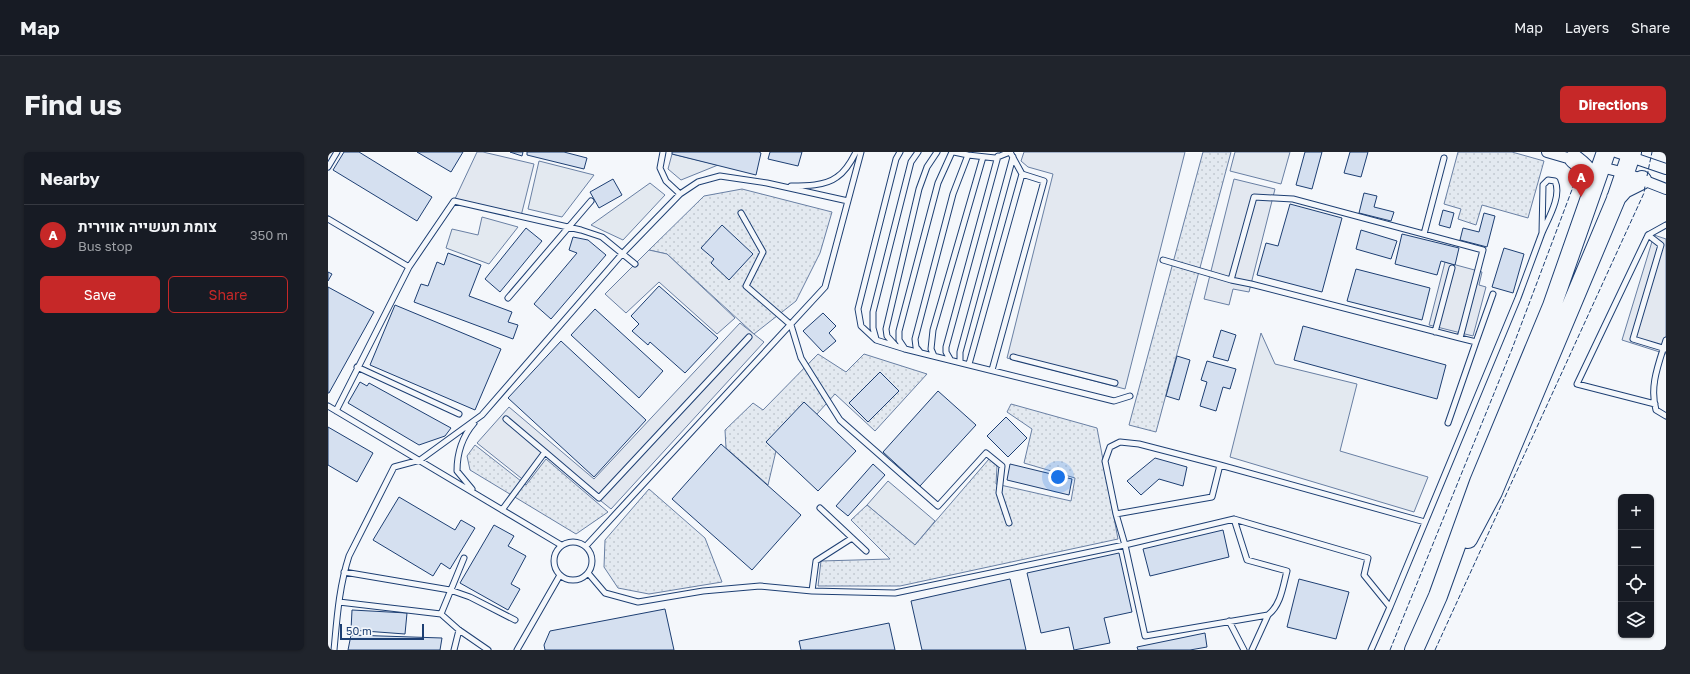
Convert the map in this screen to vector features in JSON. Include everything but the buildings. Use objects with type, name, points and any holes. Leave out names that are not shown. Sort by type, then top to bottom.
[{"type":"highway","points":[[1438,596],[1479,482],[1552,306],[1603,159]]},
{"type":"highway","points":[[1414,650],[1438,596],[1493,492],[1616,199],[1626,159]]},
{"type":"highway","points":[[1574,160],[1587,169],[1591,193]]},
{"type":"highway","points":[[1616,199],[1624,189],[1642,180]]},
{"type":"street","points":[[1547,152],[1574,160],[1626,159],[1666,169]]},
{"type":"street","points":[[1626,159],[1642,180],[1666,189]]},
{"type":"lane","points":[[328,167],[336,152]]},
{"type":"lane","points":[[663,152],[660,168],[666,181],[680,194]]},
{"type":"lane","points":[[780,186],[805,186],[822,183],[837,177],[856,152]]},
{"type":"lane","points":[[586,546],[825,287],[861,152]]},
{"type":"lane","points":[[900,152],[896,159],[858,309],[861,326],[876,340],[934,356],[1114,401],[1130,396]]},
{"type":"lane","points":[[876,340],[873,328],[873,312],[909,168],[918,152]]},
{"type":"lane","points":[[896,346],[887,336],[886,329],[919,189],[927,167],[937,152]]},
{"type":"lane","points":[[905,348],[899,340],[899,331],[938,183],[953,152],[983,157],[998,156],[1010,152],[1022,174],[1044,182],[992,370]]},
{"type":"lane","points":[[920,352],[916,347],[916,339],[953,194],[968,155]]},
{"type":"lane","points":[[950,360],[946,352],[946,347],[998,156]]},
{"type":"lane","points":[[934,356],[931,349],[933,330],[983,157]]},
{"type":"lane","points":[[960,362],[960,352],[1013,157]]},
{"type":"lane","points":[[1424,234],[1444,158]]},
{"type":"lane","points":[[969,364],[1022,174]]},
{"type":"lane","points":[[477,494],[457,472],[457,458],[465,434],[622,254],[680,194],[698,182],[720,176],[780,186],[848,201]]},
{"type":"lane","points":[[1372,650],[1518,298],[1556,198],[1558,186],[1555,181],[1548,180],[1543,184],[1542,233]]},
{"type":"lane","points":[[1232,280],[1254,197],[1293,199],[1483,250],[1460,338]]},
{"type":"lane","points":[[336,411],[409,267],[454,201],[568,227],[602,237],[635,264]]},
{"type":"lane","points":[[508,298],[591,201]]},
{"type":"lane","points":[[741,213],[763,252],[746,286],[791,325],[801,358],[840,420],[938,506],[986,453],[1002,466],[999,493],[1009,523]]},
{"type":"lane","points":[[328,219],[409,267]]},
{"type":"lane","points":[[1654,404],[1577,384],[1648,235],[1666,225]]},
{"type":"lane","points":[[1648,235],[1663,245],[1633,339],[1665,348]]},
{"type":"lane","points":[[1163,260],[1232,280],[1476,342]]},
{"type":"lane","points":[[1435,332],[1452,268]]},
{"type":"lane","points":[[1448,422],[1493,294]]},
{"type":"lane","points":[[506,419],[599,498],[749,337]]},
{"type":"lane","points":[[1666,340],[1665,348],[1654,381],[1653,400],[1656,410],[1666,416]]},
{"type":"lane","points":[[1013,357],[1115,383]]},
{"type":"lane","points":[[357,367],[459,414]]},
{"type":"lane","points":[[328,406],[561,545]]},
{"type":"lane","points":[[334,650],[338,602],[349,556],[394,467],[420,460],[478,418]]},
{"type":"lane","points":[[1268,615],[1145,636],[1105,461],[1110,447],[1120,442],[1139,444],[1425,522]]},
{"type":"lane","points":[[502,510],[545,452]]},
{"type":"lane","points":[[1116,514],[1212,497],[1220,465]]},
{"type":"lane","points":[[820,508],[866,551]]},
{"type":"lane","points":[[588,573],[605,593],[638,602],[703,591],[760,586],[812,591],[895,593],[1125,545],[1234,519],[1368,558],[1364,575],[1390,607]]},
{"type":"lane","points":[[1234,519],[1248,560],[1286,571],[1280,597],[1274,610],[1268,615],[1252,650]]},
{"type":"lane","points":[[812,591],[816,561],[852,538]]},
{"type":"lane","points":[[574,541],[586,546],[591,552],[593,559],[592,567],[588,573],[582,578],[575,580],[560,576],[557,571],[554,555],[561,545],[574,541]]},
{"type":"lane","points":[[441,614],[464,558]]},
{"type":"lane","points":[[344,572],[450,590],[470,597],[515,620]]},
{"type":"lane","points":[[516,650],[560,576]]},
{"type":"lane","points":[[338,602],[441,614],[459,630],[488,650]]},
{"type":"lane","points":[[1229,622],[1244,650]]},
{"type":"lane","points":[[454,650],[459,630]]},
{"type":"shaded area","points":[[477,152],[483,152],[534,164],[521,216],[454,201]]},
{"type":"shaded area","points":[[1024,152],[1185,152],[1125,389],[1007,358],[1053,174],[1028,167],[1021,161]]},
{"type":"shaded area","points":[[1203,152],[1231,152],[1156,432],[1129,425]]},
{"type":"shaded area","points":[[1235,152],[1290,152],[1281,184],[1230,171]]},
{"type":"shaded area","points":[[1458,152],[1512,152],[1544,161],[1528,218],[1482,205],[1476,225],[1458,219],[1461,209],[1444,204]]},
{"type":"shaded area","points":[[672,154],[718,165],[681,180],[668,169]]},
{"type":"shaded area","points":[[539,161],[594,175],[562,217],[528,209]]},
{"type":"shaded area","points":[[1234,179],[1275,189],[1249,292],[1233,289],[1229,305],[1204,299]]},
{"type":"shaded area","points":[[650,183],[665,195],[623,240],[591,225]]},
{"type":"shaded area","points":[[742,189],[832,212],[820,253],[796,301],[754,334],[667,254],[649,250],[704,196]]},
{"type":"shaded area","points":[[482,217],[518,227],[489,264],[446,248],[452,229],[478,235]]},
{"type":"shaded area","points":[[1654,235],[1666,239],[1666,354],[1622,340]]},
{"type":"shaded area","points":[[649,250],[667,254],[735,318],[717,334],[659,282],[626,313],[605,294]]},
{"type":"shaded area","points":[[1445,262],[1482,272],[1479,285],[1486,287],[1473,336],[1429,325]]},
{"type":"shaded area","points":[[740,323],[764,342],[611,509],[545,456],[526,482],[477,443],[509,407],[594,479]]},
{"type":"shaded area","points":[[1261,333],[1275,364],[1357,384],[1340,451],[1428,477],[1414,512],[1230,457]]},
{"type":"shaded area","points":[[818,354],[846,372],[864,354],[927,374],[875,431],[835,394],[817,414],[766,442],[776,451],[768,485],[726,448],[725,430],[753,403],[763,410]]},
{"type":"shaded area","points":[[1011,404],[1097,428],[1118,539],[900,586],[818,586],[821,561],[890,559],[851,520],[867,505],[915,545],[989,459],[997,466],[996,484],[1071,501],[1075,478],[1024,463],[1032,429],[1007,412]]},
{"type":"shaded area","points":[[475,445],[526,485],[546,459],[608,512],[576,534],[470,470],[467,456]]},
{"type":"shaded area","points":[[888,481],[935,521],[915,545],[867,505]]},
{"type":"shaded area","points":[[649,489],[705,538],[722,582],[649,594],[618,588],[604,567],[605,540]]},
{"type":"fence","points":[[1647,176],[1652,152]]},
{"type":"fence","points":[[1390,650],[1512,349],[1579,171]]},
{"type":"fence","points":[[1435,650],[1644,193],[1645,186]]},
{"type":"place","name":"צומת תעשייה אווירית","points":[[1581,197]]}]
